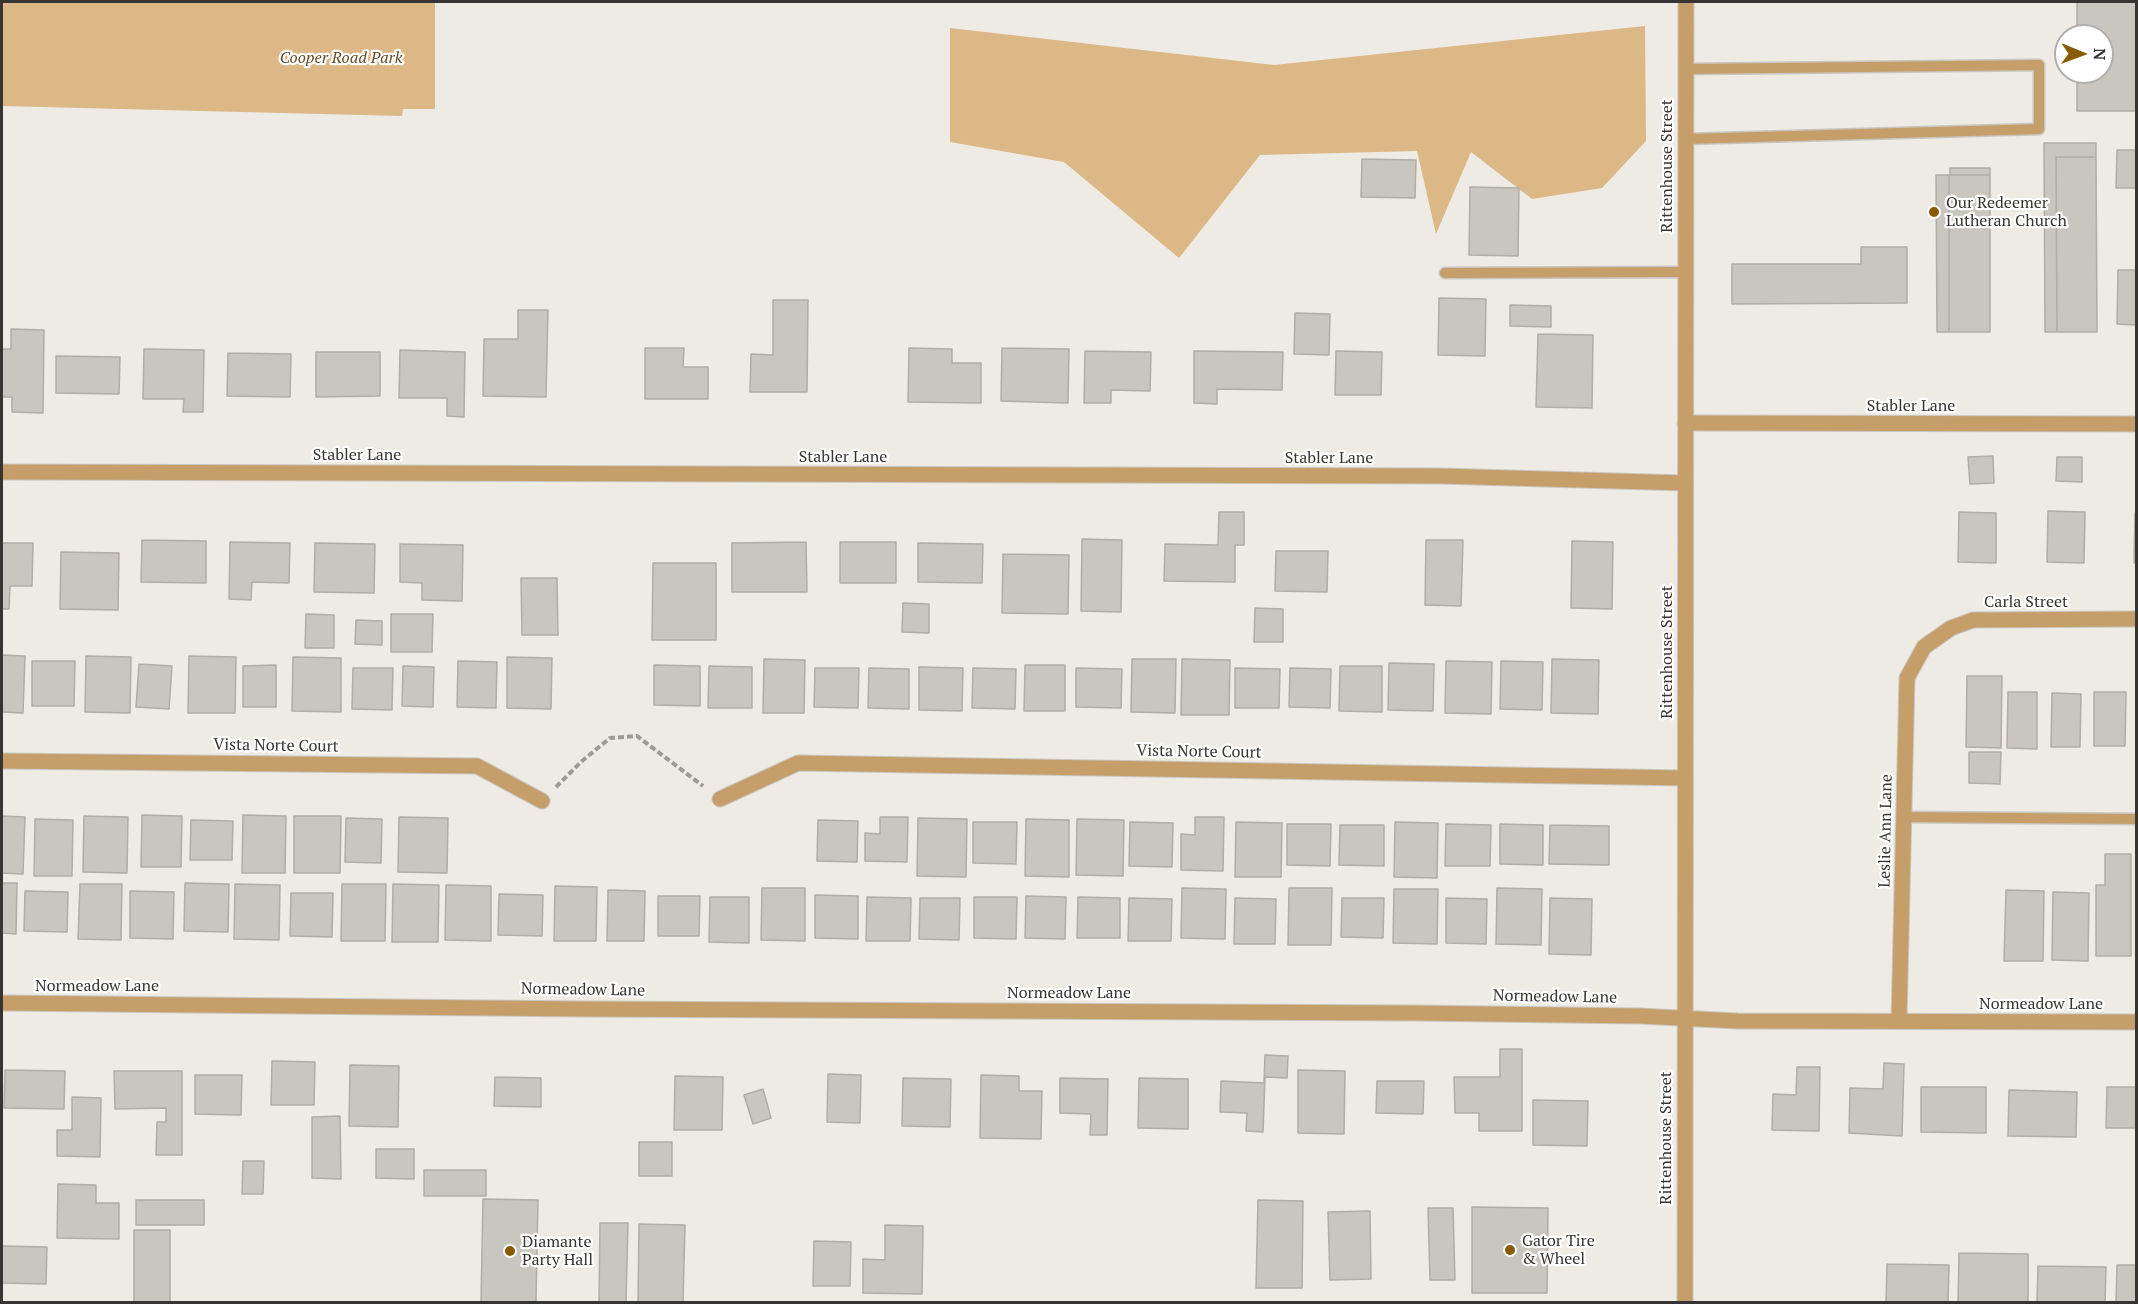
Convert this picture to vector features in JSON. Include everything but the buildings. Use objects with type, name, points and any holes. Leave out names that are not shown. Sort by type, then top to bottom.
[{"type":"street","name":"Rittenhouse Street","points":[[1685,1302],[1686,2]]},
{"type":"street","name":"Stabler Lane","points":[[1685,423],[2136,424]]},
{"type":"street","name":"Stabler Lane","points":[[2,472],[1440,476],[1685,483]]},
{"type":"street","name":"Carla Street","points":[[1924,646],[1951,628],[1973,620],[2136,619]]},
{"type":"street","name":"Leslie Ann Lane","points":[[1899,1021],[1907,678],[1924,646]]},
{"type":"street","name":"Vista Norte Court","points":[[2,761],[477,766],[542,801]]},
{"type":"street","name":"Vista Norte Court","points":[[720,799],[798,763],[1685,778]]},
{"type":"street","name":"Normeadow Lane","points":[[2,1003],[583,1009],[1402,1013],[1628,1016],[1737,1021],[2136,1022]]},
{"type":"lane","points":[[1686,69],[2039,65],[2039,129],[1686,139]]},
{"type":"lane","points":[[1445,273],[1685,272]]},
{"type":"lane","points":[[1904,817],[2136,819]]},
{"type":"path","points":[[542,801],[582,761],[610,738],[637,736],[720,799]]},
{"type":"green space","name":"Cooper Road Park","points":[[2,2],[435,2],[435,109],[403,109],[402,116],[2,106]]},
{"type":"green space","points":[[1645,26],[1646,141],[1602,188],[1532,199],[1471,152],[1436,234],[1417,151],[1260,155],[1179,258],[1064,162],[950,142],[950,28],[1274,65]]},
{"type":"place","name":"Our Redeemer Lutheran Church","points":[[1934,212]]},
{"type":"place","name":"Gator Tire & Wheel","points":[[1510,1250]]},
{"type":"place","name":"Diamante Party Hall","points":[[510,1251]]}]
